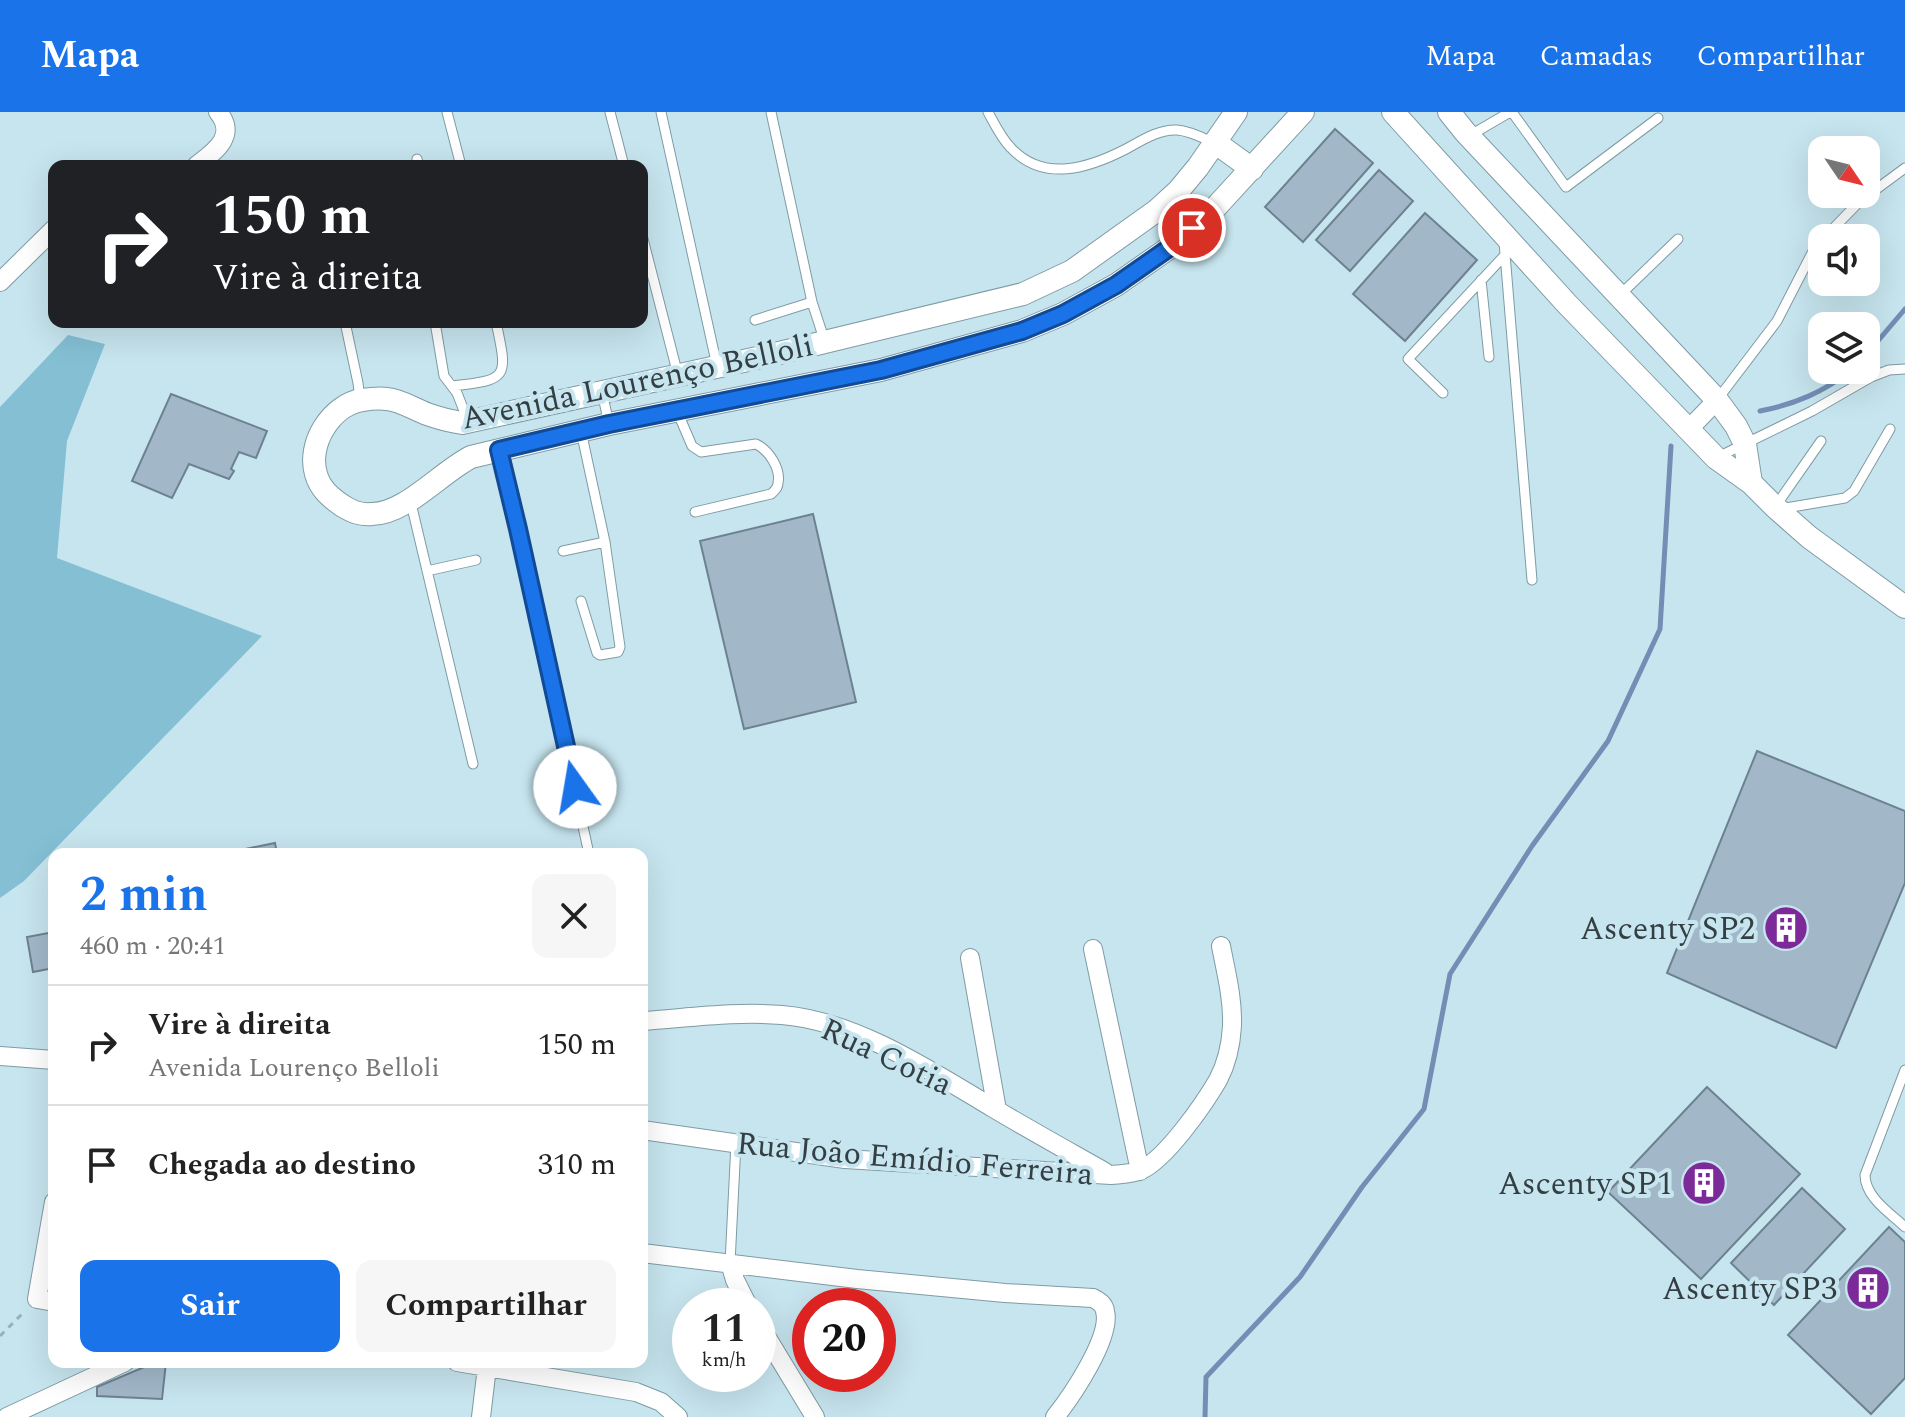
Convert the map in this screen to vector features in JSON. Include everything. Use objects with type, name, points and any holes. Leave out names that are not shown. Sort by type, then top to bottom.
[{"type":"street","points":[[204,160],[215,151],[226,133],[225,123],[218,112]]},
{"type":"street","name":"Avenida Lourenço Belloli","points":[[1236,112],[1189,178],[1156,211],[1072,271],[1023,294],[717,367],[462,423],[387,399],[360,400],[346,405],[330,418],[314,456],[315,473],[321,487],[354,513],[373,514],[394,510],[471,457],[609,424],[881,370],[1022,331],[1116,285],[1169,248],[1215,208],[1303,112]]},
{"type":"street","points":[[1393,112],[1504,245],[1567,304],[1716,458],[1751,483],[1809,537],[1905,607]]},
{"type":"street","points":[[1460,120],[1717,400],[1745,444],[1751,483]]},
{"type":"street","points":[[1216,143],[1252,169]]},
{"type":"street","points":[[0,282],[48,235]]},
{"type":"street","points":[[1688,430],[1717,400]]},
{"type":"street","points":[[1093,949],[1140,1171],[1163,1153],[1184,1128],[1218,1079],[1227,1055],[1232,1027],[1221,946]]},
{"type":"street","points":[[970,958],[997,1110]]},
{"type":"street","name":"Rua Cotia","points":[[648,1021],[783,1015],[856,1034],[1111,1175]]},
{"type":"street","points":[[0,1056],[48,1060]]},
{"type":"street","name":"Rua João Emídio Ferreira","points":[[648,1131],[845,1159],[1111,1175],[1140,1171]]},
{"type":"street","points":[[648,1254],[857,1279],[1093,1298],[1101,1302],[1106,1325],[1098,1348],[1079,1383],[1055,1417]]},
{"type":"street","points":[[730,1263],[739,1288]]},
{"type":"street","points":[[45,1301],[48,1268]]},
{"type":"street","points":[[776,1353],[815,1417]]},
{"type":"street","points":[[7,1417],[112,1368]]},
{"type":"street","points":[[481,1417],[487,1368]]},
{"type":"street","points":[[493,1368],[636,1392],[661,1402],[678,1417]]},
{"type":"lane","points":[[447,112],[458,160]]},
{"type":"lane","points":[[610,112],[622,160]]},
{"type":"lane","points":[[661,112],[717,367]]},
{"type":"lane","points":[[771,112],[812,302],[825,342]]},
{"type":"lane","points":[[988,112],[1001,136],[1021,157],[1055,170],[1092,164],[1161,132],[1191,132],[1216,143]]},
{"type":"lane","points":[[1460,120],[1511,112],[1566,187],[1658,118]]},
{"type":"lane","points":[[1838,224],[1859,202],[1905,168]]},
{"type":"lane","points":[[1619,296],[1678,239]]},
{"type":"lane","points":[[1443,393],[1408,359],[1481,280],[1504,245]]},
{"type":"lane","points":[[1504,245],[1532,580]]},
{"type":"lane","points":[[648,258],[678,375]]},
{"type":"lane","points":[[1717,400],[1777,321],[1808,261]]},
{"type":"lane","points":[[1481,280],[1489,357]]},
{"type":"lane","points":[[755,320],[812,302]]},
{"type":"lane","points":[[346,328],[360,400]]},
{"type":"lane","points":[[436,328],[444,376],[457,393],[468,421]]},
{"type":"lane","points":[[452,386],[488,382],[503,370],[497,328]]},
{"type":"lane","points":[[1716,458],[1812,411],[1871,377],[1889,370],[1904,370]]},
{"type":"lane","points":[[602,392],[609,424]]},
{"type":"lane","points":[[677,411],[695,449],[701,452],[756,444],[771,455],[779,481],[771,494],[695,512]]},
{"type":"lane","points":[[1776,508],[1845,498],[1854,491],[1890,429]]},
{"type":"lane","points":[[581,431],[605,542],[620,647],[618,652],[597,653],[581,601]]},
{"type":"lane","points":[[1776,508],[1821,441]]},
{"type":"lane","points":[[499,450],[588,848]]},
{"type":"lane","points":[[410,499],[473,764]]},
{"type":"lane","points":[[563,551],[605,542]]},
{"type":"lane","points":[[427,571],[476,560]]},
{"type":"lane","points":[[1905,1070],[1865,1175],[1870,1194],[1905,1227]]},
{"type":"lane","points":[[730,1263],[736,1143]]},
{"type":"path","points":[[0,1336],[45,1301]]},
{"type":"shaded area","points":[[68,335],[105,344],[67,441],[57,558],[262,636],[56,848],[48,848],[48,856],[24,881],[0,898],[0,407]]},
{"type":"building","points":[[1335,129],[1373,163],[1303,242],[1265,207]]},
{"type":"building","points":[[1379,170],[1413,201],[1350,271],[1316,240]]},
{"type":"building","points":[[1425,213],[1477,260],[1405,341],[1353,294]]},
{"type":"building","points":[[171,394],[267,431],[256,458],[239,452],[229,479],[189,464],[172,498],[132,481]]},
{"type":"building","points":[[813,514],[856,702],[744,729],[700,541]]},
{"type":"building","name":"Ascenty SP2","points":[[1757,751],[1905,811],[1905,883],[1836,1048],[1667,973]]},
{"type":"building","points":[[275,843],[276,848],[250,848]]},
{"type":"building","points":[[48,933],[48,969],[33,972],[27,937]]},
{"type":"building","name":"Ascenty SP1","points":[[1707,1087],[1800,1174],[1701,1279],[1608,1192]]},
{"type":"building","points":[[1802,1188],[1845,1229],[1774,1305],[1731,1263]]},
{"type":"building","name":"Ascenty SP3","points":[[1889,1227],[1905,1242],[1905,1378],[1871,1414],[1788,1335]]},
{"type":"building","points":[[142,1368],[165,1368],[162,1399],[97,1396],[97,1387]]},
{"type":"waterway","points":[[1880,338],[1905,309]]},
{"type":"waterway","points":[[1760,411],[1809,396],[1831,384]]},
{"type":"waterway","points":[[1205,1417],[1206,1377],[1300,1277],[1362,1187],[1424,1109],[1450,974],[1532,846],[1608,741],[1660,629],[1671,446]]},
{"type":"place","name":"Ascenty SP2","points":[[1786,928]]},
{"type":"place","name":"Ascenty SP1","points":[[1704,1183]]},
{"type":"place","name":"Ascenty SP3","points":[[1868,1288]]},
{"type":"route","points":[[575,787],[499,450],[609,424],[881,370],[1022,331],[1063,314],[1116,285],[1192,228]]}]
